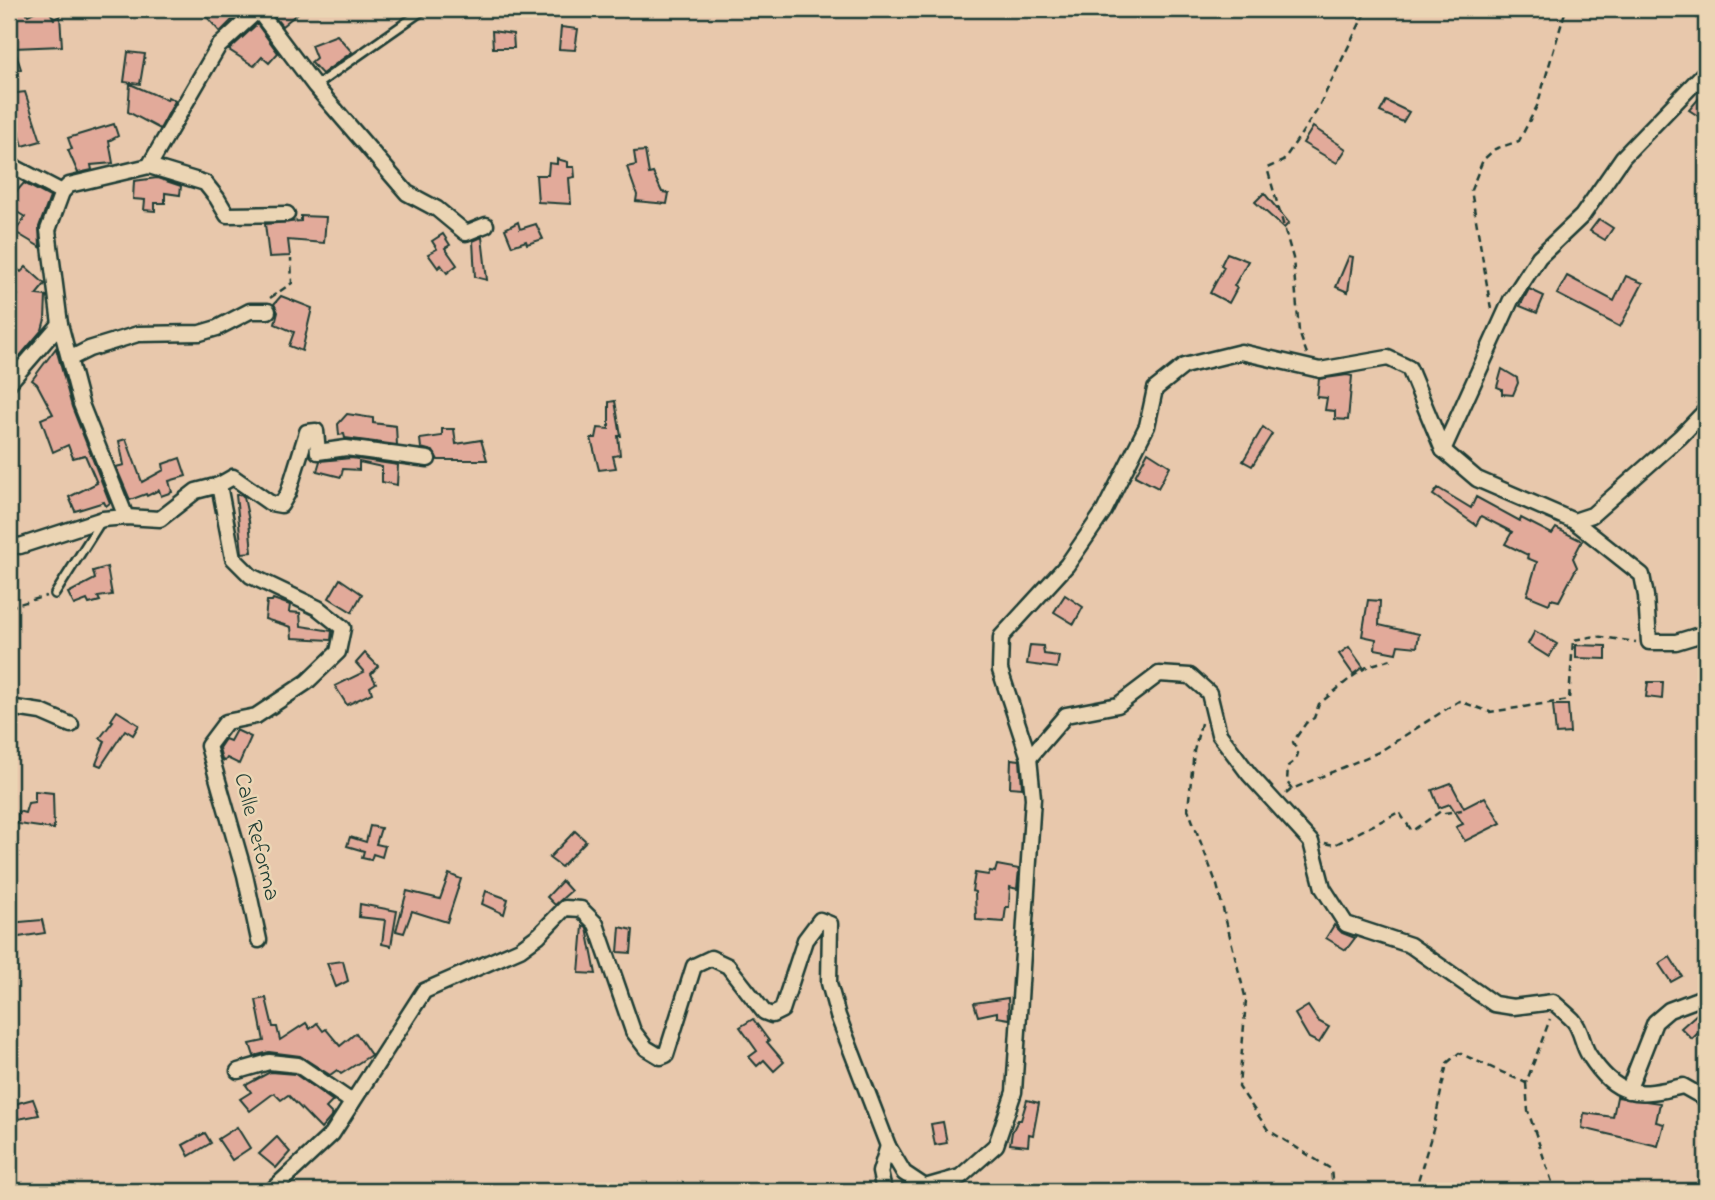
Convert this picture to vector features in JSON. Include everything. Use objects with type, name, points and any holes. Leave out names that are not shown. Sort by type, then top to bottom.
[{"type":"street","points":[[149,166],[218,47],[257,10],[315,86],[407,193],[437,209],[466,233],[486,225]]},
{"type":"street","points":[[1443,450],[1511,300],[1539,257],[1582,216],[1623,158],[1706,71]]},
{"type":"street","points":[[9,169],[12,166],[62,192]]},
{"type":"street","points":[[126,517],[81,404],[60,324],[48,230],[62,192],[68,185],[149,166],[205,183],[227,215],[287,215]]},
{"type":"street","points":[[69,359],[89,349],[138,334],[200,333],[217,328],[250,311],[268,311]]},
{"type":"street","points":[[9,383],[60,324]]},
{"type":"street","points":[[271,1191],[332,1134],[424,991],[520,949],[539,935],[565,908],[581,909],[596,924],[633,1031],[646,1048],[662,1057],[666,1055],[694,966],[711,958],[728,966],[764,1012],[772,1015],[782,1010],[805,940],[820,919],[830,924],[829,983],[838,1016],[888,1146],[904,1173],[925,1186],[960,1177],[996,1145],[1014,1092],[1033,798],[1029,758],[1000,670],[1001,637],[1067,565],[1104,511],[1147,426],[1155,389],[1184,366],[1241,352],[1320,370],[1388,358],[1409,368],[1443,450],[1476,479],[1574,521],[1643,575],[1649,642],[1676,642],[1706,633]]},
{"type":"street","points":[[1574,521],[1592,515],[1680,437],[1706,410]]},
{"type":"street","points":[[9,544],[20,546],[103,519],[160,519],[196,491],[219,485],[233,477],[270,503],[281,505],[288,493],[307,432],[316,431],[318,453],[346,448],[428,459]]},
{"type":"street","name":"Calle Reforma","points":[[219,485],[233,558],[251,576],[318,608],[343,628],[338,652],[307,682],[256,716],[226,722],[208,746],[245,875],[259,940]]},
{"type":"street","points":[[1029,758],[1066,715],[1118,705],[1159,674],[1190,676],[1209,692],[1219,734],[1249,774],[1311,842],[1323,888],[1346,924],[1410,945],[1494,1004],[1513,1007],[1553,1002],[1576,1022],[1588,1054],[1611,1082],[1628,1091],[1650,1094],[1683,1086],[1706,1099]]},
{"type":"street","points":[[9,707],[32,710],[71,725]]},
{"type":"street","points":[[1628,1091],[1655,1022],[1669,1010],[1706,996]]},
{"type":"street","points":[[238,1071],[269,1062],[298,1065],[352,1102]]},
{"type":"street","points":[[884,1191],[880,1172],[888,1146]]},
{"type":"lane","points":[[315,86],[425,9]]},
{"type":"lane","points":[[55,594],[103,519]]},
{"type":"path","points":[[1320,370],[1308,356],[1299,332],[1293,258],[1267,169],[1283,161],[1316,112],[1367,9]]},
{"type":"path","points":[[1491,310],[1472,190],[1483,160],[1495,149],[1519,141],[1537,106],[1566,9]]},
{"type":"path","points":[[250,311],[287,289],[292,283],[291,259]]},
{"type":"path","points":[[9,607],[55,594]]},
{"type":"path","points":[[1276,804],[1292,789],[1379,752],[1459,701],[1490,712],[1569,700],[1573,640],[1596,636],[1649,642]]},
{"type":"path","points":[[1292,789],[1287,782],[1288,766],[1296,760],[1298,753],[1293,742],[1306,723],[1314,718],[1319,704],[1368,666],[1395,658]]},
{"type":"path","points":[[1203,716],[1194,751],[1188,809],[1217,886],[1246,1000],[1239,1087],[1268,1130],[1331,1169],[1333,1191]]},
{"type":"path","points":[[1311,842],[1335,845],[1399,812],[1412,831],[1441,811],[1445,813],[1462,810]]},
{"type":"path","points":[[1553,1002],[1550,1019],[1526,1083],[1528,1111],[1555,1191]]},
{"type":"path","points":[[1415,1191],[1433,1130],[1447,1063],[1460,1053],[1526,1083]]},
{"type":"building","points":[[9,9],[24,9],[28,15],[40,9],[48,9],[54,19],[60,16],[62,46],[14,48],[21,69],[9,72]]},
{"type":"building","points":[[200,9],[243,9],[220,32]]},
{"type":"building","points":[[303,9],[282,26],[270,11]]},
{"type":"building","points":[[257,24],[278,53],[269,63],[262,57],[254,66],[229,50]]},
{"type":"building","points":[[561,27],[578,29],[575,50],[559,49]]},
{"type":"building","points":[[492,31],[513,34],[514,48],[493,48]]},
{"type":"building","points":[[337,35],[352,52],[322,74],[311,62],[316,58],[311,45]]},
{"type":"building","points":[[128,52],[145,54],[140,84],[124,82]]},
{"type":"building","points":[[130,84],[175,101],[160,129],[128,112]]},
{"type":"building","points":[[1706,90],[1706,121],[1689,110]]},
{"type":"building","points":[[25,92],[41,141],[23,146],[18,129],[9,131],[9,94]]},
{"type":"building","points":[[1386,101],[1409,112],[1403,122],[1380,112]]},
{"type":"building","points":[[114,124],[118,136],[109,141],[113,163],[91,165],[92,170],[78,173],[68,150],[72,149],[68,138]]},
{"type":"building","points":[[1313,127],[1346,149],[1337,163],[1303,143]]},
{"type":"building","points":[[645,151],[649,174],[653,173],[662,192],[669,193],[667,204],[636,201],[637,195],[627,167],[636,165],[634,152]]},
{"type":"building","points":[[557,159],[568,162],[568,167],[574,167],[575,177],[569,178],[571,204],[538,202],[536,175],[548,175],[549,163],[557,164]]},
{"type":"building","points":[[157,178],[181,186],[180,195],[165,193],[165,203],[155,203],[155,211],[144,210],[145,200],[133,199],[134,181]]},
{"type":"building","points":[[24,183],[50,197],[39,227],[40,247],[15,232],[25,217],[9,207],[9,186],[17,191]]},
{"type":"building","points":[[1264,193],[1289,223],[1284,228],[1255,202]]},
{"type":"building","points":[[301,216],[326,217],[324,243],[288,240],[290,256],[269,257],[265,224],[301,221]]},
{"type":"building","points":[[1599,219],[1613,228],[1605,240],[1590,231]]},
{"type":"building","points":[[518,222],[520,229],[536,224],[543,239],[512,246],[505,229]]},
{"type":"building","points":[[443,234],[450,245],[445,248],[457,265],[447,273],[441,265],[438,268],[428,254],[437,249],[432,241]]},
{"type":"building","points":[[482,237],[487,280],[475,277],[473,241]]},
{"type":"building","points":[[1227,253],[1248,261],[1234,286],[1237,288],[1229,303],[1210,293],[1224,267],[1221,265]]},
{"type":"building","points":[[1349,256],[1353,257],[1348,292],[1336,287]]},
{"type":"building","points":[[9,262],[21,272],[26,267],[45,284],[36,295],[46,296],[42,330],[9,369],[9,306],[18,295],[9,287]]},
{"type":"building","points":[[1567,276],[1614,301],[1626,276],[1643,283],[1620,327],[1557,294]]},
{"type":"building","points":[[1529,289],[1544,296],[1537,313],[1520,306]]},
{"type":"building","points":[[281,296],[312,308],[302,351],[289,346],[294,332],[275,324],[278,312],[274,304]]},
{"type":"building","points":[[56,348],[72,407],[110,503],[106,506],[104,502],[75,511],[69,497],[97,483],[85,455],[73,458],[68,445],[53,452],[41,419],[53,414],[37,384],[32,380]]},
{"type":"building","points":[[1502,369],[1517,378],[1518,383],[1513,395],[1502,394],[1502,389],[1497,387]]},
{"type":"building","points":[[1352,376],[1348,420],[1335,419],[1335,411],[1325,410],[1327,398],[1317,397],[1319,379]]},
{"type":"building","points":[[615,401],[621,436],[618,436],[620,455],[613,456],[616,468],[599,470],[591,438],[596,438],[598,428],[609,429],[609,402]]},
{"type":"building","points":[[347,414],[373,418],[373,423],[396,426],[397,445],[339,435],[338,424]]},
{"type":"building","points":[[1263,427],[1272,434],[1252,466],[1243,461]]},
{"type":"building","points":[[442,429],[454,429],[456,444],[481,440],[487,460],[438,460],[433,451],[421,448],[420,439],[442,436]]},
{"type":"building","points":[[126,439],[142,482],[164,470],[163,464],[180,458],[186,476],[169,481],[172,492],[161,496],[159,490],[130,500],[116,467],[124,465],[119,441]]},
{"type":"building","points":[[1148,452],[1170,466],[1158,488],[1135,476]]},
{"type":"building","points":[[351,458],[398,465],[397,485],[382,482],[382,467],[359,462],[359,470],[343,469],[341,477],[317,471],[320,461]]},
{"type":"building","points":[[1438,488],[1471,508],[1476,497],[1520,521],[1521,518],[1552,534],[1556,528],[1582,541],[1573,558],[1577,567],[1559,601],[1551,599],[1549,604],[1527,595],[1537,562],[1505,544],[1512,532],[1481,516],[1476,525],[1433,495]]},
{"type":"building","points":[[241,494],[249,521],[252,552],[242,553],[236,495]]},
{"type":"building","points":[[107,567],[112,595],[98,597],[100,601],[89,604],[87,600],[74,605],[68,593],[95,579],[93,571]]},
{"type":"building","points":[[340,579],[362,594],[352,612],[329,598]]},
{"type":"building","points":[[1065,595],[1083,607],[1074,624],[1054,612]]},
{"type":"building","points":[[273,599],[290,605],[289,612],[300,613],[301,626],[332,631],[331,640],[292,638],[291,627],[265,619],[267,601]]},
{"type":"building","points":[[1368,600],[1380,601],[1379,625],[1419,634],[1417,647],[1398,645],[1396,653],[1375,649],[1376,639],[1362,636]]},
{"type":"building","points":[[1535,631],[1557,644],[1549,657],[1528,644]]},
{"type":"building","points":[[1030,645],[1043,646],[1044,654],[1059,656],[1057,668],[1027,664]]},
{"type":"building","points":[[1576,645],[1606,646],[1606,659],[1576,658]]},
{"type":"building","points":[[1349,647],[1363,667],[1353,674],[1339,654]]},
{"type":"building","points":[[365,653],[378,666],[371,674],[376,683],[370,687],[372,693],[347,705],[335,686],[364,672],[356,663]]},
{"type":"building","points":[[1648,682],[1663,682],[1662,699],[1646,697]]},
{"type":"building","points":[[1553,705],[1568,705],[1570,733],[1556,734]]},
{"type":"building","points":[[117,711],[139,725],[133,735],[125,730],[101,766],[96,764],[105,741],[100,738]]},
{"type":"building","points":[[236,730],[251,737],[239,764],[227,758],[222,760],[219,748],[225,739],[230,741]]},
{"type":"building","points":[[1011,759],[1020,760],[1022,788],[1010,787]]},
{"type":"building","points":[[1451,783],[1464,808],[1485,797],[1501,823],[1465,841],[1456,827],[1463,824],[1450,804],[1439,808],[1432,790]]},
{"type":"building","points":[[35,791],[53,793],[54,829],[18,824],[18,811],[25,813],[28,803],[35,802]]},
{"type":"building","points":[[370,826],[381,828],[376,844],[385,846],[382,857],[373,854],[371,860],[362,858],[364,851],[347,846],[350,837],[366,842]]},
{"type":"building","points":[[575,831],[586,841],[561,867],[549,858]]},
{"type":"building","points":[[997,865],[1019,869],[1017,889],[1010,887],[1009,907],[1006,907],[1004,922],[976,920],[975,892],[972,891],[975,873],[988,875],[990,871],[995,872]]},
{"type":"building","points":[[449,874],[461,879],[447,922],[412,911],[404,933],[396,931],[407,891],[440,899]]},
{"type":"building","points":[[562,881],[571,891],[555,905],[547,897]]},
{"type":"building","points":[[486,891],[508,899],[504,914],[482,904]]},
{"type":"building","points":[[360,904],[397,911],[391,946],[382,944],[385,920],[359,917]]},
{"type":"building","points":[[42,920],[45,933],[12,938],[9,923]]},
{"type":"building","points":[[1334,925],[1342,933],[1355,938],[1346,950],[1326,938]]},
{"type":"building","points":[[583,926],[587,928],[596,974],[579,973]]},
{"type":"building","points":[[620,927],[633,930],[631,953],[618,952]]},
{"type":"building","points":[[1670,957],[1682,976],[1671,982],[1659,964]]},
{"type":"building","points":[[343,961],[348,981],[336,987],[327,963]]},
{"type":"building","points":[[266,998],[273,1027],[277,1027],[280,1040],[306,1023],[310,1029],[317,1023],[323,1031],[326,1029],[340,1046],[356,1033],[371,1055],[341,1074],[337,1070],[330,1075],[300,1056],[269,1052],[254,1056],[250,1044],[264,1041],[256,1000]]},
{"type":"building","points":[[1008,998],[1009,1019],[997,1017],[997,1012],[978,1016],[974,1003]]},
{"type":"building","points":[[1308,1006],[1318,1021],[1329,1027],[1319,1043],[1309,1038],[1295,1014]]},
{"type":"building","points":[[1698,1013],[1706,1025],[1692,1039],[1681,1028]]},
{"type":"building","points":[[753,1019],[784,1062],[774,1071],[764,1060],[757,1066],[749,1057],[757,1051],[740,1027]]},
{"type":"building","points":[[270,1072],[295,1074],[333,1101],[326,1108],[333,1115],[321,1129],[288,1095],[281,1100],[274,1093],[250,1111],[240,1099],[251,1092],[246,1085]]},
{"type":"building","points":[[1617,1097],[1660,1103],[1656,1122],[1664,1124],[1658,1146],[1582,1128],[1584,1113],[1613,1117]]},
{"type":"building","points":[[33,1099],[39,1115],[18,1119],[15,1106]]},
{"type":"building","points":[[1027,1100],[1039,1103],[1033,1135],[1029,1134],[1028,1146],[1010,1144],[1012,1132],[1018,1120],[1021,1120]]},
{"type":"building","points":[[943,1122],[947,1143],[935,1145],[931,1124]]},
{"type":"building","points":[[237,1127],[250,1148],[232,1160],[218,1139]]},
{"type":"building","points":[[205,1133],[211,1143],[189,1156],[183,1145]]},
{"type":"building","points":[[277,1137],[290,1152],[276,1168],[259,1154]]}]
